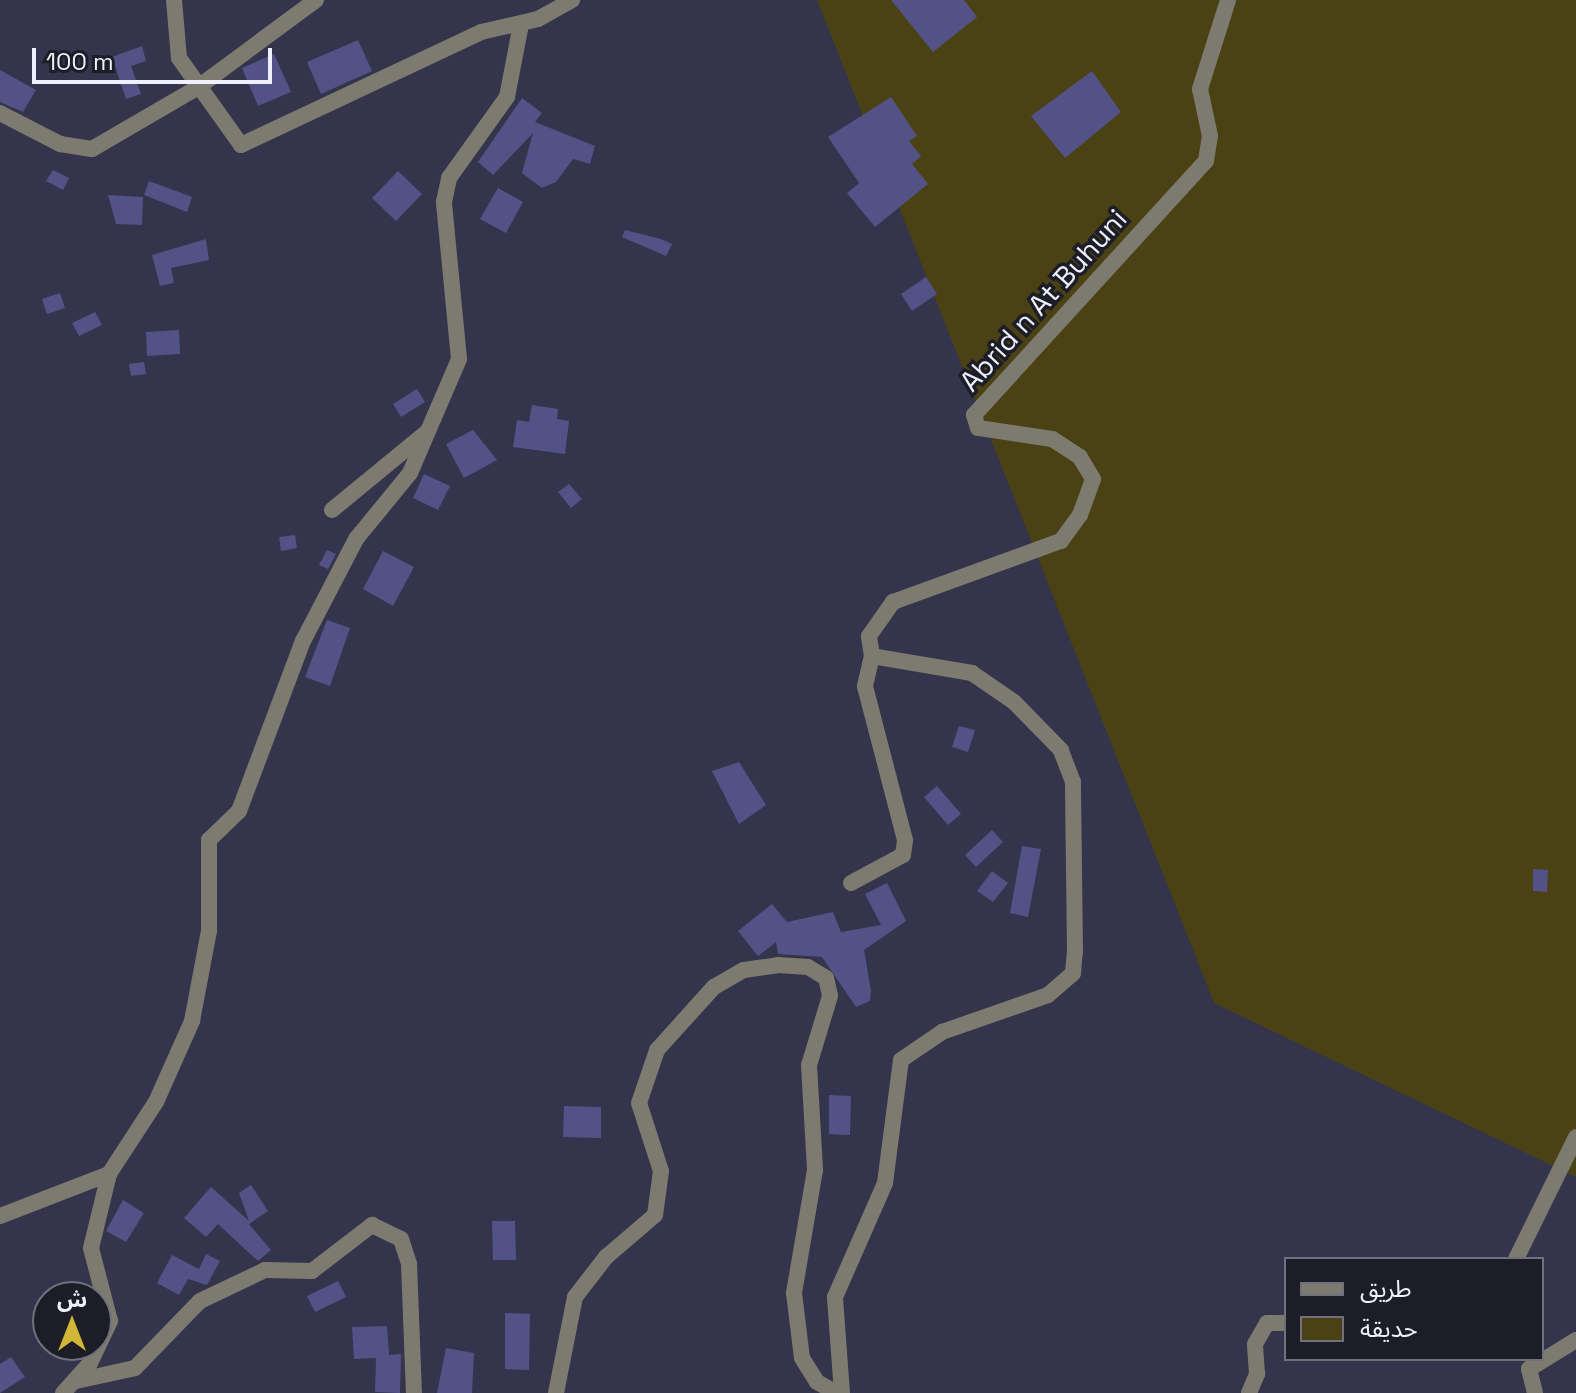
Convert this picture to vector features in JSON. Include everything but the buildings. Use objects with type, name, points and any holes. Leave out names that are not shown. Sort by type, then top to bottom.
[{"type":"street","points":[[174,0],[179,58],[197,88],[241,145],[481,32],[521,24],[572,0]]},
{"type":"street","points":[[0,113],[60,144],[92,149],[197,88],[316,0]]},
{"type":"street","name":"Abrid n At Buhuni","points":[[872,656],[869,636],[893,602],[1061,541],[1080,515],[1093,479],[1080,457],[1052,439],[978,428],[974,415],[1206,161],[1210,136],[1200,89],[1228,0]]},
{"type":"street","points":[[71,1388],[110,1321],[91,1248],[109,1174],[156,1102],[192,1021],[209,931],[209,840],[239,811],[295,658],[356,539],[410,473],[459,359],[444,202],[449,178],[507,97],[521,24]]},
{"type":"street","points":[[332,510],[430,430]]},
{"type":"street","points":[[556,1393],[575,1297],[659,1202],[661,1171],[639,1103],[657,1050],[714,987],[744,970],[778,965],[808,967],[826,978],[830,996],[809,1065],[815,1170],[794,1293],[802,1358],[817,1382],[839,1393],[835,1297],[885,1183],[901,1060],[942,1032],[1048,995],[1073,973],[1073,782],[1061,750],[1014,702],[972,673],[872,656],[865,686],[905,840],[903,855],[851,883]]},
{"type":"street","points":[[1517,1257],[1576,1137]]},
{"type":"street","points":[[0,1216],[109,1174]]},
{"type":"street","points":[[71,1388],[135,1368],[208,1296],[265,1270],[312,1271],[372,1225],[401,1239],[409,1264],[414,1393]]},
{"type":"street","points":[[1249,1393],[1257,1374],[1255,1344],[1267,1323],[1284,1323]]},
{"type":"street","points":[[1544,1360],[1576,1340]]},
{"type":"street","points":[[1535,1393],[1529,1369],[1542,1361]]},
{"type":"green space","points":[[817,0],[1576,0],[1576,1177],[1214,1003]]}]
